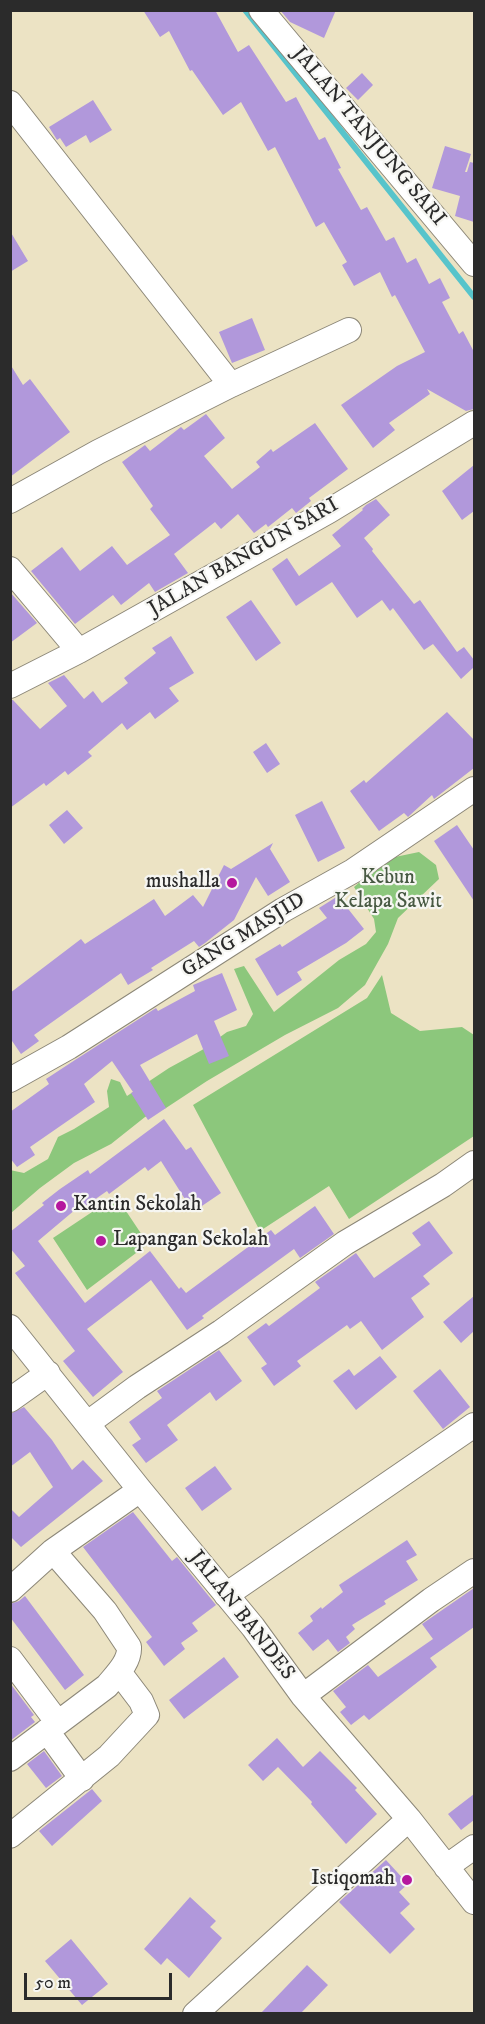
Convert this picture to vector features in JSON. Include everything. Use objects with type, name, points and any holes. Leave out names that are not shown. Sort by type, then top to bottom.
[{"type":"street","name":"JALAN TANJUNG SARI","points":[[270,15],[474,264]]},
{"type":"street","points":[[10,103],[231,385]]},
{"type":"street","points":[[10,501],[98,452],[231,385],[350,330]]},
{"type":"street","name":"JALAN BANGUN SARI","points":[[10,686],[79,651],[329,511],[474,423]]},
{"type":"street","points":[[10,569],[79,651]]},
{"type":"street","name":"GANG MASJID","points":[[10,1080],[69,1047],[283,910],[353,871],[474,789]]},
{"type":"street","points":[[88,1423],[345,1243],[442,1185],[474,1163]]},
{"type":"street","name":"JALAN BANDES","points":[[10,1327],[253,1628],[303,1696],[409,1819],[474,1902]]},
{"type":"street","points":[[10,1400],[48,1373]]},
{"type":"street","points":[[226,1595],[474,1425]]},
{"type":"street","points":[[10,1590],[52,1551],[140,1490]]},
{"type":"street","points":[[10,1759],[107,1686],[119,1672],[129,1654],[129,1647],[105,1611],[52,1551]]},
{"type":"street","points":[[303,1696],[431,1600],[474,1571]]},
{"type":"street","points":[[10,1659],[82,1779]]},
{"type":"street","points":[[10,1836],[109,1756],[147,1715],[141,1701],[119,1672]]},
{"type":"street","points":[[195,2013],[409,1819]]},
{"type":"street","points":[[446,1867],[474,1847]]},
{"type":"green space","name":"Kebun Kelapa Sawit","points":[[419,852],[436,865],[439,879],[398,918],[388,944],[365,985],[338,1008],[285,1035],[166,1108],[145,1117],[111,1144],[74,1163],[11,1213],[10,1170],[24,1173],[48,1159],[58,1137],[109,1107],[107,1091],[111,1079],[120,1082],[127,1096],[227,1032],[246,1026],[253,1014],[234,969],[244,966],[274,1012],[339,960],[366,944],[376,932],[374,919],[354,887],[395,857]]},
{"type":"green space","points":[[382,975],[391,1013],[420,1031],[462,1027],[474,1035],[474,1136],[349,1219],[329,1186],[260,1231],[193,1105],[367,998]]},
{"type":"green space","name":"Lapangan Sekolah","points":[[116,1196],[148,1244],[87,1290],[53,1238]]},
{"type":"building","points":[[143,10],[215,10],[238,52],[249,45],[286,102],[296,97],[319,140],[325,137],[341,168],[338,169],[361,210],[367,207],[386,241],[394,237],[407,263],[416,258],[429,284],[440,278],[450,298],[442,302],[459,334],[463,331],[474,352],[474,409],[466,411],[427,389],[430,394],[389,423],[395,430],[373,448],[341,405],[397,366],[425,352],[380,272],[354,286],[342,265],[347,262],[324,222],[316,227],[275,147],[268,151],[241,102],[223,115],[192,70],[190,71],[169,31],[160,37]]},
{"type":"building","points":[[280,10],[336,10],[324,38],[290,22]]},
{"type":"building","points":[[362,73],[373,85],[358,100],[346,88]]},
{"type":"building","points":[[93,100],[112,130],[90,143],[86,135],[66,147],[60,138],[57,140],[49,127]]},
{"type":"building","points":[[445,146],[471,154],[465,172],[470,162],[474,163],[474,222],[455,216],[460,196],[432,188]]},
{"type":"building","points":[[10,231],[28,261],[10,272]]},
{"type":"building","points":[[252,318],[265,350],[232,363],[219,332]]},
{"type":"building","points":[[10,364],[23,385],[30,379],[70,432],[10,477]]},
{"type":"building","points":[[206,414],[225,438],[204,456],[232,489],[260,467],[256,462],[271,449],[273,452],[315,423],[348,469],[309,498],[311,501],[296,513],[292,508],[268,527],[266,524],[254,533],[238,514],[221,529],[215,522],[174,554],[188,573],[155,592],[149,583],[121,605],[113,595],[75,624],[31,571],[62,547],[80,571],[112,546],[127,565],[170,535],[150,509],[153,506],[122,462],[145,445],[150,451],[181,427],[184,430]]},
{"type":"building","points":[[474,465],[474,511],[462,520],[442,491]]},
{"type":"building","points":[[376,499],[390,515],[364,538],[414,604],[420,600],[457,652],[464,647],[474,660],[474,667],[461,679],[433,644],[424,650],[393,608],[390,611],[382,600],[357,618],[332,582],[296,606],[272,569],[287,558],[299,576],[341,546],[332,535]]},
{"type":"building","points":[[10,592],[37,623],[10,643]]},
{"type":"building","points":[[251,600],[281,643],[256,661],[226,617]]},
{"type":"building","points":[[171,636],[194,673],[169,688],[179,701],[155,719],[150,712],[127,730],[122,723],[88,752],[92,756],[68,775],[65,771],[46,786],[44,783],[10,808],[10,700],[13,700],[40,729],[67,706],[48,683],[64,675],[84,699],[93,691],[102,703],[128,683],[124,678],[156,653],[152,648]]},
{"type":"building","points":[[447,712],[474,740],[474,768],[434,799],[432,795],[408,817],[404,813],[379,831],[350,791],[364,780],[366,783]]},
{"type":"building","points":[[266,743],[280,764],[267,773],[253,752]]},
{"type":"building","points":[[322,801],[345,848],[318,862],[295,815]]},
{"type":"building","points":[[67,810],[83,828],[64,844],[49,825]]},
{"type":"building","points":[[457,825],[474,850],[474,901],[434,841]]},
{"type":"building","points":[[273,843],[270,849],[290,882],[268,896],[256,877],[234,920],[205,943],[199,947],[194,941],[128,985],[121,973],[34,1035],[39,1041],[21,1054],[10,1038],[10,993],[81,939],[85,944],[154,899],[165,916],[193,895],[203,907],[224,865],[231,869]]},
{"type":"building","points":[[338,896],[364,929],[346,943],[297,972],[302,980],[277,996],[255,959],[280,944],[282,947],[327,918],[319,908]]},
{"type":"building","points":[[222,973],[237,1010],[214,1021],[229,1056],[209,1064],[197,1034],[140,1065],[166,1108],[148,1120],[112,1061],[84,1084],[95,1102],[30,1147],[35,1155],[17,1167],[10,1158],[10,1112],[49,1084],[46,1079],[156,1008],[158,1011],[195,991],[193,985]]},
{"type":"building","points":[[164,1119],[186,1150],[191,1147],[221,1193],[193,1212],[161,1161],[148,1171],[145,1167],[109,1194],[107,1191],[84,1207],[82,1204],[38,1241],[85,1303],[150,1251],[179,1289],[181,1287],[186,1293],[271,1230],[275,1235],[315,1206],[334,1234],[300,1258],[294,1249],[202,1316],[204,1318],[187,1330],[151,1280],[87,1329],[123,1372],[93,1397],[63,1361],[75,1351],[15,1273],[25,1266],[10,1248],[10,1232],[60,1189],[88,1170],[90,1174]]},
{"type":"building","points":[[429,1221],[453,1253],[423,1276],[430,1284],[411,1298],[424,1317],[382,1350],[361,1321],[350,1329],[347,1325],[297,1361],[301,1366],[274,1386],[261,1368],[267,1364],[247,1337],[266,1323],[269,1326],[320,1288],[315,1282],[356,1253],[374,1278],[421,1245],[412,1233]]},
{"type":"building","points":[[474,1296],[474,1331],[461,1343],[443,1322]]},
{"type":"building","points":[[219,1350],[242,1381],[216,1401],[210,1392],[167,1425],[178,1440],[146,1463],[132,1445],[141,1439],[129,1422],[162,1398],[157,1391]]},
{"type":"building","points":[[380,1356],[397,1377],[356,1410],[333,1381],[349,1369],[354,1376]]},
{"type":"building","points":[[440,1369],[470,1407],[443,1429],[413,1391]]},
{"type":"building","points":[[24,1407],[52,1440],[72,1470],[83,1460],[103,1481],[21,1547],[10,1536],[10,1508],[19,1517],[53,1487],[30,1452],[10,1467],[10,1414]]},
{"type":"building","points":[[215,1466],[232,1489],[202,1511],[185,1488]]},
{"type":"building","points":[[133,1512],[172,1561],[177,1557],[216,1605],[192,1623],[198,1631],[181,1643],[185,1649],[164,1666],[146,1642],[152,1637],[83,1547]]},
{"type":"building","points":[[407,1540],[417,1555],[406,1561],[418,1580],[384,1601],[386,1604],[352,1625],[355,1629],[346,1637],[350,1643],[338,1652],[328,1639],[313,1651],[298,1633],[313,1621],[310,1616],[343,1592],[339,1585]]},
{"type":"building","points":[[474,1588],[474,1627],[430,1658],[437,1667],[369,1720],[364,1715],[351,1725],[340,1712],[346,1707],[333,1691],[368,1665],[378,1677],[433,1639],[422,1624]]},
{"type":"building","points":[[25,1596],[84,1675],[65,1690],[10,1617],[10,1604]]},
{"type":"building","points":[[224,1657],[239,1677],[184,1719],[169,1700]]},
{"type":"building","points":[[10,1683],[34,1715],[31,1717],[35,1722],[10,1741]]},
{"type":"building","points":[[277,1738],[303,1767],[320,1751],[357,1788],[355,1790],[377,1814],[346,1844],[311,1804],[312,1802],[278,1767],[263,1781],[248,1765]]},
{"type":"building","points":[[44,1751],[62,1776],[46,1788],[27,1764]]},
{"type":"building","points":[[92,1789],[102,1801],[52,1846],[39,1831]]},
{"type":"building","points":[[474,1794],[474,1820],[461,1830],[448,1814]]},
{"type":"building","points":[[386,1860],[408,1884],[399,1892],[410,1904],[400,1913],[415,1929],[390,1954],[339,1902]]},
{"type":"building","points":[[190,1897],[216,1921],[210,1927],[222,1938],[189,1978],[167,1958],[161,1965],[144,1949]]},
{"type":"building","points":[[71,1939],[108,1984],[82,2005],[45,1961]]},
{"type":"building","points":[[307,1965],[328,1985],[301,2013],[261,2013]]},
{"type":"waterway","points":[[245,10],[474,297]]},
{"type":"place","name":"mushalla","points":[[232,883]]},
{"type":"place","name":"Kantin Sekolah","points":[[61,1206]]},
{"type":"place","name":"Lapangan Sekolah","points":[[101,1241]]},
{"type":"place","name":"Istiqomah","points":[[407,1880]]}]
